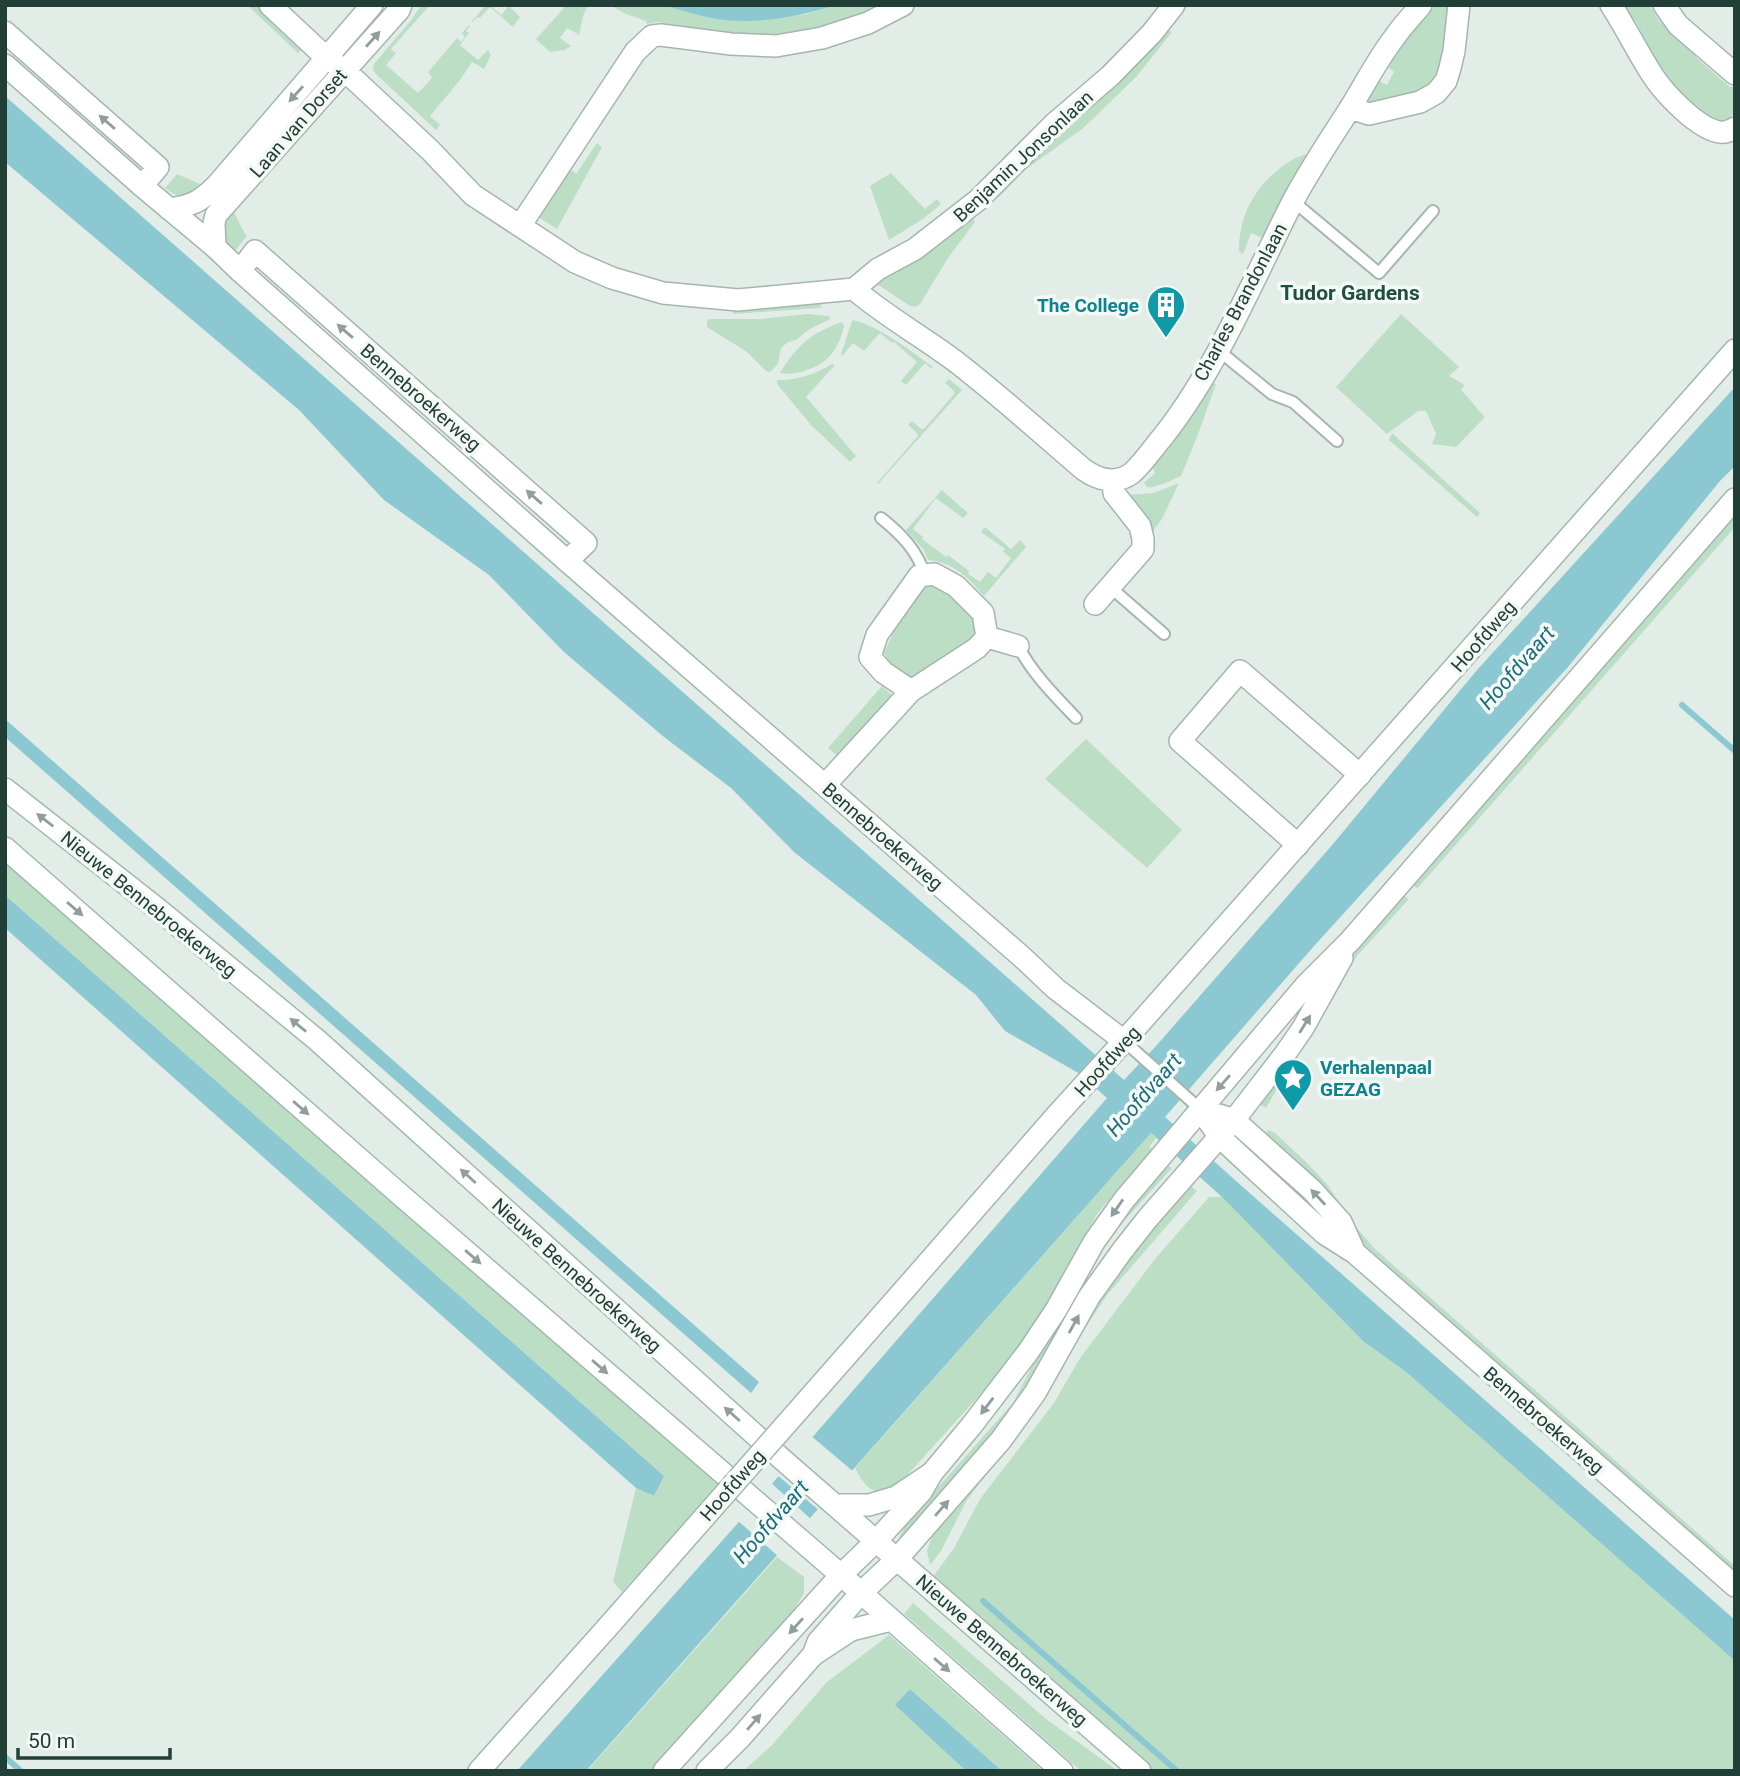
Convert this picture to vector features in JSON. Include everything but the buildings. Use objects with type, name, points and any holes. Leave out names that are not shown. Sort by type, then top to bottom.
[{"type":"street","points":[[270,5],[430,150],[473,195],[575,262],[612,278],[663,293],[738,300],[854,289],[873,306],[951,358],[1092,476],[1113,480],[1114,493],[1140,526],[1143,549],[1096,604]]},
{"type":"street","name":"Laan van Dorset","points":[[215,247],[216,215],[337,64],[372,5]]},
{"type":"street","name":"Laan van Dorset","points":[[169,209],[186,207],[200,201],[268,125],[399,10],[401,5]]},
{"type":"street","points":[[520,226],[635,52],[652,36],[776,47],[822,38],[867,23],[903,5]]},
{"type":"street","name":"Benjamin Jonsonlaan","points":[[854,289],[878,269],[915,249],[978,200],[1055,123],[1110,76],[1152,33],[1174,5]]},
{"type":"street","name":"Charles Brandonlaan","points":[[1113,480],[1131,473],[1174,423],[1218,350],[1293,201],[1320,155],[1393,39],[1421,5]]},
{"type":"street","points":[[1350,108],[1369,114],[1420,103],[1436,93],[1446,80],[1450,68],[1459,5]]},
{"type":"street","points":[[1611,5],[1648,68],[1666,92],[1688,114],[1718,132],[1728,132],[1735,128]]},
{"type":"street","points":[[1664,5],[1678,24],[1735,74]]},
{"type":"street","points":[[5,32],[158,167],[142,186]]},
{"type":"street","name":"Bennebroekerweg","points":[[5,65],[1056,989],[1129,1046]]},
{"type":"street","name":"Bennebroekerweg","points":[[240,271],[255,251],[586,542],[567,561]]},
{"type":"street","name":"Hoofdweg","points":[[479,1771],[1056,1116],[1106,1063],[1129,1046],[1298,845],[1735,350]]},
{"type":"street","points":[[664,1771],[841,1575],[921,1492],[932,1473],[1028,1352],[1056,1310],[1094,1242],[1124,1200],[1185,1127],[1196,1106],[1225,1082],[1306,985],[1350,941],[1735,499]]},
{"type":"street","points":[[911,691],[883,672],[870,657],[877,635],[919,576],[934,574],[956,586],[983,613],[987,637]]},
{"type":"street","points":[[987,637],[1018,646]]},
{"type":"street","points":[[825,785],[911,691],[977,648],[987,637]]},
{"type":"street","points":[[1298,845],[1180,741],[1240,671],[1360,775]]},
{"type":"street","name":"Nieuwe Bennebroekerweg","points":[[5,789],[159,910],[317,1040],[783,1460],[1140,1771]]},
{"type":"street","points":[[5,848],[396,1191],[841,1575],[1062,1771]]},
{"type":"street","points":[[813,1654],[818,1642],[897,1559],[1001,1440],[1035,1393],[1089,1297],[1139,1229],[1234,1120],[1285,1054],[1337,970],[1350,941]]},
{"type":"street","name":"Bennebroekerweg","points":[[1196,1106],[1234,1120],[1312,1190],[1341,1223],[1355,1253]]},
{"type":"street","name":"Bennebroekerweg","points":[[1196,1106],[1214,1143],[1325,1234],[1355,1253],[1735,1586]]},
{"type":"street","points":[[836,1505],[869,1505],[896,1497],[932,1473]]},
{"type":"street","points":[[706,1771],[740,1738],[813,1654],[851,1630],[891,1620]]},
{"type":"lane","points":[[1293,201],[1379,273],[1433,211]]},
{"type":"lane","points":[[1218,350],[1272,394],[1293,402],[1337,441]]},
{"type":"lane","points":[[881,518],[909,544],[921,561],[925,576]]},
{"type":"lane","points":[[1110,587],[1164,634]]},
{"type":"lane","points":[[1018,646],[1044,685],[1076,718]]},
{"type":"lane","name":"Bennebroekerweg","points":[[1129,1046],[1196,1106]]},
{"type":"green space","points":[[247,5],[258,5],[302,48],[298,53]]},
{"type":"green space","points":[[421,5],[430,5],[391,49],[396,53],[386,65],[418,93],[432,78],[428,72],[457,38],[461,42],[465,37],[462,33],[469,25],[466,31],[469,33],[460,45],[478,60],[488,50],[491,55],[484,69],[472,62],[430,116],[440,125],[436,130],[373,70],[374,64]]},
{"type":"green space","points":[[486,5],[494,5],[493,8],[501,15],[509,6],[520,17],[513,27],[490,7],[473,22]]},
{"type":"green space","points":[[561,5],[588,5],[579,35],[567,28],[560,38],[571,46],[565,50],[550,52],[536,39],[564,8]]},
{"type":"green space","points":[[610,5],[663,5],[717,19],[802,15],[838,5],[885,5],[830,26],[769,35],[713,31],[657,22],[647,24],[646,21]]},
{"type":"green space","points":[[1434,5],[1452,5],[1446,61],[1428,91],[1375,106],[1364,102],[1379,81],[1387,85],[1394,72],[1388,67]]},
{"type":"green space","points":[[1621,5],[1649,5],[1660,22],[1699,60],[1730,87],[1735,87],[1734,111],[1727,120],[1710,118],[1673,85],[1652,54],[1635,20],[1631,21]]},
{"type":"green space","points":[[1167,29],[1172,32],[1137,76],[1082,129],[1025,170],[999,197],[996,196],[1021,165]]},
{"type":"green space","points":[[597,143],[602,147],[557,229],[537,216],[570,169],[576,174]]},
{"type":"green space","points":[[1308,154],[1311,156],[1263,238],[1251,233],[1243,254],[1239,251],[1242,227],[1255,195],[1279,169]]},
{"type":"green space","points":[[891,173],[925,209],[937,199],[941,204],[889,240],[870,186]]},
{"type":"green space","points":[[177,174],[209,188],[192,196],[177,195],[165,188]]},
{"type":"green space","points":[[231,208],[247,236],[234,252],[224,231],[225,220]]},
{"type":"green space","points":[[971,216],[975,222],[916,307],[910,306],[877,284],[881,278]]},
{"type":"green space","points":[[821,302],[819,308],[733,314],[733,308]]},
{"type":"green space","points":[[808,314],[829,316],[830,319],[781,348],[778,364],[770,372],[747,352],[707,327],[707,321],[710,319],[760,319]]},
{"type":"green space","points":[[1401,314],[1459,367],[1449,376],[1465,385],[1461,390],[1485,417],[1456,447],[1432,444],[1436,434],[1426,411],[1418,411],[1387,434],[1336,387]]},
{"type":"green space","points":[[853,320],[875,328],[895,340],[933,367],[932,369],[925,363],[906,385],[901,381],[917,362],[880,333],[864,351],[853,343],[842,356]]},
{"type":"green space","points":[[842,322],[844,326],[839,341],[827,359],[804,371],[780,373],[806,341]]},
{"type":"green space","points":[[835,365],[806,397],[856,456],[850,462],[811,425],[777,384],[779,380],[807,376]]},
{"type":"green space","points":[[949,379],[962,390],[878,484],[918,436],[908,425],[912,421],[924,429],[954,394],[945,383]]},
{"type":"green space","points":[[1210,382],[1216,384],[1181,476],[1147,487],[1144,483],[1155,473],[1151,464]]},
{"type":"green space","points":[[1392,433],[1480,513],[1477,517],[1389,440]]},
{"type":"green space","points":[[1179,483],[1162,519],[1153,531],[1128,495],[1154,493]]},
{"type":"green space","points":[[942,490],[968,513],[963,518],[936,498],[913,529],[946,557],[948,555],[969,571],[968,574],[980,582],[988,572],[996,578],[1011,558],[1003,552],[1005,549],[981,532],[985,527],[1011,549],[1020,540],[1026,547],[984,596],[960,572],[937,561],[928,560],[924,550],[906,530]]},
{"type":"green space","points":[[1735,515],[1735,527],[1417,889],[1411,882]]},
{"type":"green space","points":[[928,582],[949,593],[978,622],[974,638],[918,679],[898,671],[884,653],[903,616]]},
{"type":"green space","points":[[882,686],[893,696],[840,758],[828,748]]},
{"type":"green space","points":[[1086,739],[1182,830],[1147,868],[1045,779]]},
{"type":"green space","points":[[5,855],[719,1484],[622,1592],[613,1582],[636,1488],[654,1496],[664,1476],[5,895]]},
{"type":"green space","points":[[1400,893],[1409,899],[1357,956],[1266,1108],[1258,1104],[1362,942]]},
{"type":"green space","points":[[1268,1130],[1274,1132],[1327,1184],[1356,1227],[1375,1249],[1735,1566],[1735,1577],[1371,1255],[1349,1224],[1263,1137]]},
{"type":"green space","points":[[1151,1133],[1156,1138],[1149,1147],[1152,1149],[1097,1214],[1051,1300],[1016,1355],[890,1494],[868,1487],[855,1468]]},
{"type":"green space","points":[[1163,1163],[1172,1168],[1124,1221],[1096,1258],[1054,1346],[1016,1411],[914,1528],[899,1538],[908,1521],[1013,1403],[1071,1290]]},
{"type":"green space","points":[[1186,1182],[1197,1191],[1107,1295],[1081,1334],[1048,1393],[967,1500],[941,1551],[930,1565],[927,1551],[934,1531],[1101,1291]]},
{"type":"green space","points":[[1209,1197],[1222,1197],[1364,1342],[1405,1371],[1735,1661],[1735,1771],[1154,1771],[933,1577],[954,1548],[980,1499],[1054,1403],[1080,1358],[1155,1259]]},
{"type":"green space","points":[[777,1557],[804,1577],[804,1593],[793,1612],[757,1656],[654,1771],[587,1771]]},
{"type":"green space","points":[[913,1603],[1046,1719],[1118,1771],[1081,1771],[904,1614]]},
{"type":"green space","points":[[889,1635],[1043,1771],[1002,1771],[910,1689],[896,1705],[966,1771],[743,1771],[772,1745],[827,1682]]},
{"type":"water","points":[[663,5],[838,5],[793,16],[732,21]]},
{"type":"water","name":"Hoofdvaart","points":[[5,96],[1124,1080],[1333,844],[1477,670],[1735,387],[1735,466],[1568,667],[1314,946],[1165,1117],[1735,1620],[1735,1661],[1405,1371],[1364,1342],[1222,1197],[1151,1133],[586,1771],[517,1771],[738,1523],[1107,1098],[1080,1074],[1005,1031],[976,995],[794,852],[731,788],[664,737],[564,652],[489,575],[384,500],[299,410],[5,162]]},
{"type":"water","points":[[5,719],[759,1382],[751,1393],[5,737]]},
{"type":"water","points":[[5,895],[664,1476],[654,1496],[636,1488],[5,928]]},
{"type":"water","points":[[910,1689],[1002,1771],[966,1771],[895,1705]]},
{"type":"pier","points":[[810,1435],[855,1473],[821,1512],[776,1474]]},
{"type":"pier","points":[[769,1481],[813,1521],[780,1558],[736,1519]]},
{"type":"waterway","points":[[1682,705],[1735,751]]},
{"type":"waterway","points":[[983,1601],[1177,1771]]},
{"type":"waterway","points":[[5,1757],[21,1771]]},
{"type":"place","name":"The College","points":[[1166,339]]},
{"type":"place","name":"Verhalenpaal GEZAG","points":[[1293,1112]]},
{"type":"district","name":"Tudor Gardens","points":[[1350,293]]}]
